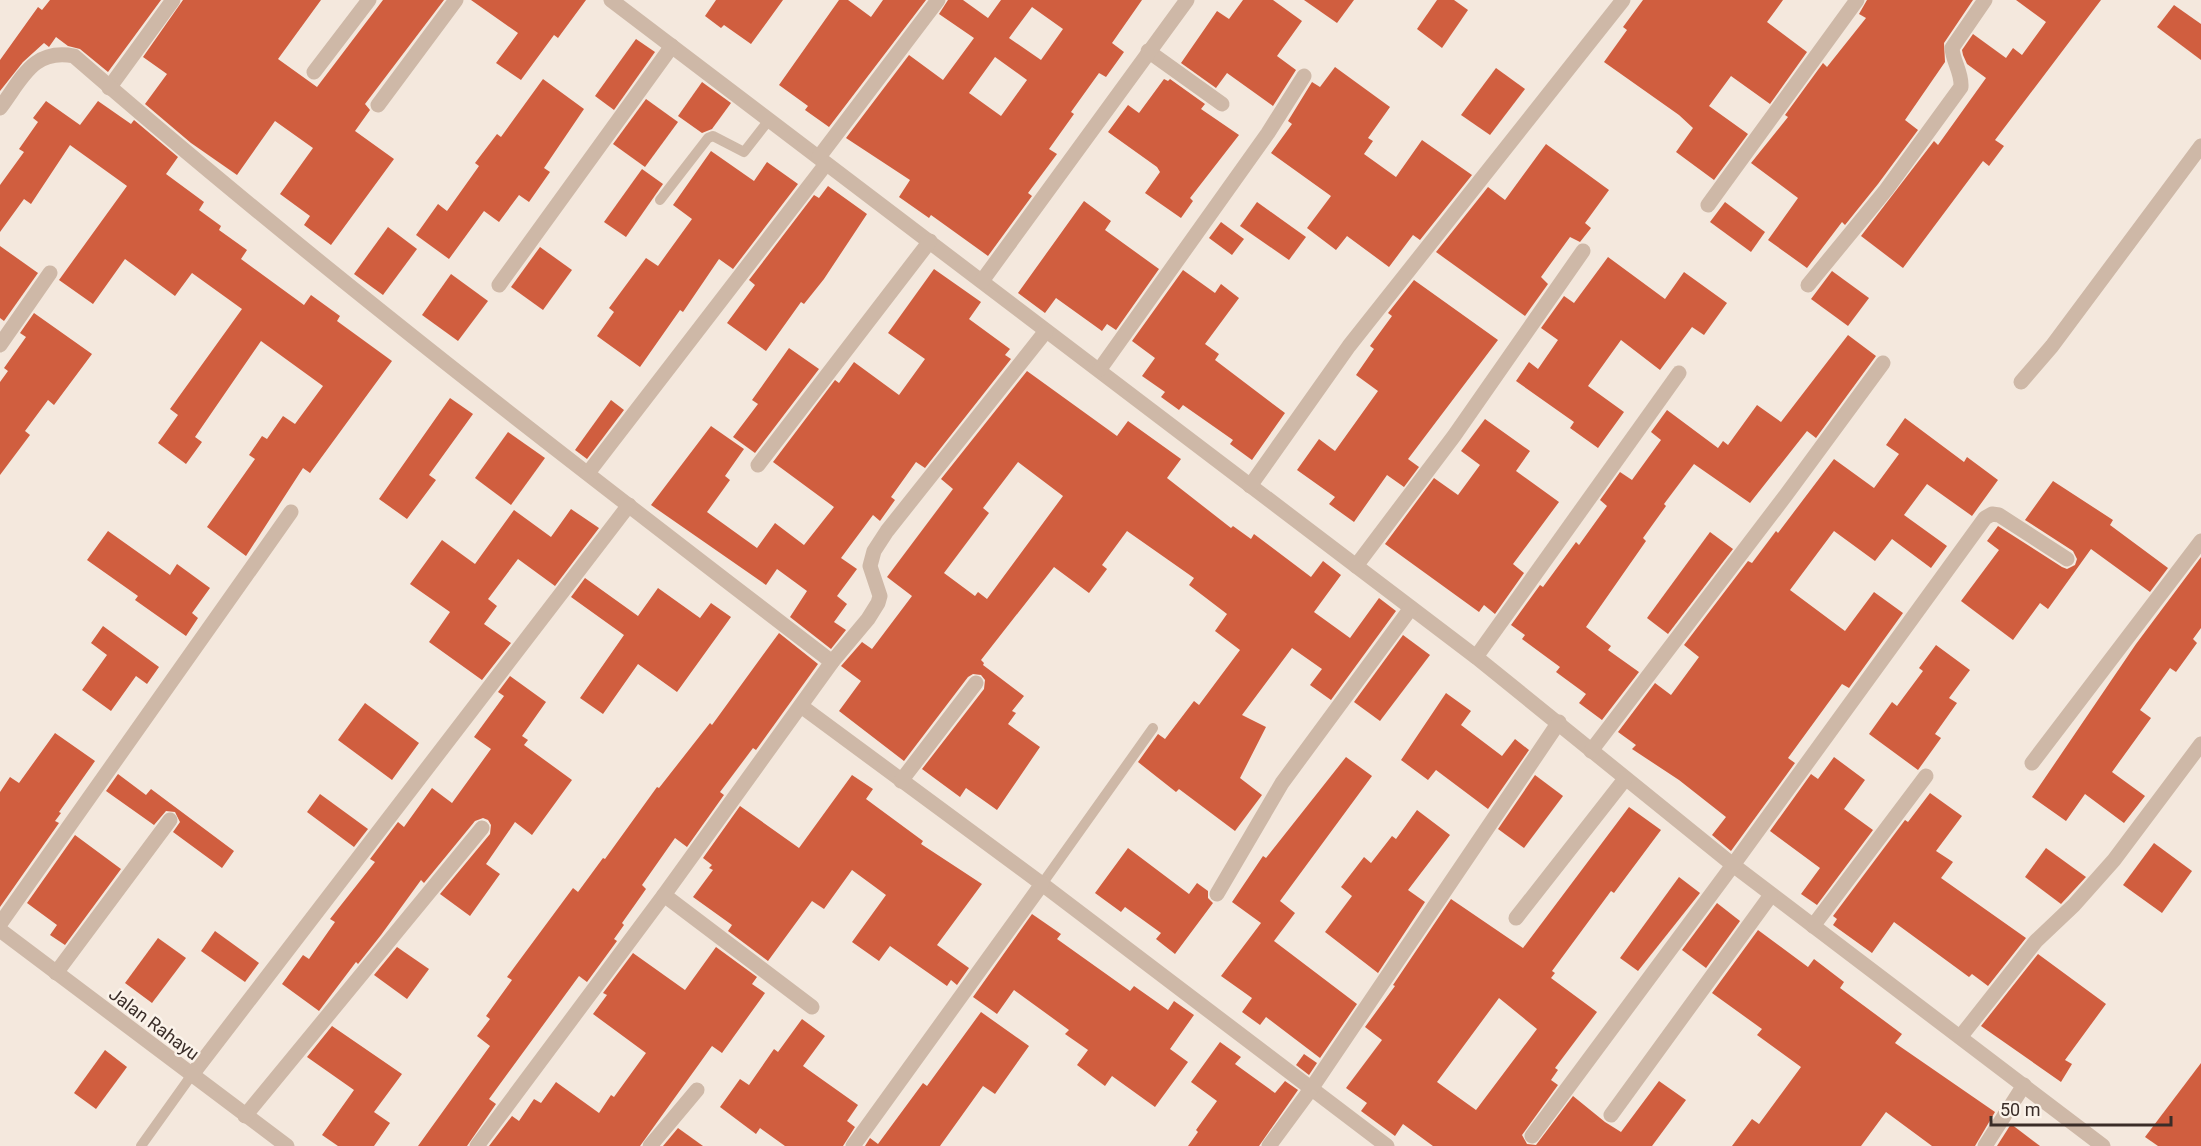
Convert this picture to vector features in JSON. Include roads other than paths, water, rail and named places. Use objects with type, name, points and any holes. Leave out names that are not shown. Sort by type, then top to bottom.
[{"type":"street","points":[[109,88],[173,0]]},
{"type":"street","points":[[314,72],[369,0]]},
{"type":"street","points":[[378,105],[456,0]]},
{"type":"street","points":[[611,0],[1046,331],[1101,369],[1250,486],[1476,657],[1771,895],[1961,1036],[2103,1146]]},
{"type":"street","points":[[588,473],[823,160],[938,0]]},
{"type":"street","points":[[982,281],[1187,0]]},
{"type":"street","points":[[1250,486],[1349,346],[1623,0]]},
{"type":"street","points":[[1708,205],[1857,0]]},
{"type":"street","points":[[1808,285],[1886,190],[1961,87],[1962,75],[1952,57],[1952,48],[1985,0]]},
{"type":"street","points":[[499,285],[672,46]]},
{"type":"street","points":[[1149,51],[1222,104]]},
{"type":"street","points":[[0,108],[39,58],[52,54],[74,56],[109,88],[366,300],[832,662]]},
{"type":"street","points":[[1101,369],[1268,133],[1304,76]]},
{"type":"street","points":[[2021,382],[2052,346],[2201,146]]},
{"type":"street","points":[[758,465],[930,241]]},
{"type":"street","points":[[1356,566],[1447,445],[1582,251]]},
{"type":"street","points":[[0,345],[50,273]]},
{"type":"street","points":[[477,1146],[664,895],[832,662],[878,603],[880,596],[870,566],[874,551],[887,531],[1046,331]]},
{"type":"street","points":[[1591,751],[1786,495],[1883,363]]},
{"type":"street","points":[[1476,657],[1679,373]]},
{"type":"street","points":[[191,1076],[629,505]]},
{"type":"street","points":[[0,924],[291,512]]},
{"type":"street","points":[[1532,1136],[1733,865],[1985,518],[1992,514],[1999,515],[2067,559]]},
{"type":"street","points":[[2032,763],[2201,541]]},
{"type":"street","points":[[1217,894],[1282,783],[1411,608]]},
{"type":"street","points":[[901,781],[976,683]]},
{"type":"street","points":[[801,706],[1042,884],[1387,1146]]},
{"type":"street","points":[[1269,1146],[1311,1089],[1559,722]]},
{"type":"street","points":[[1961,1036],[2036,942],[2074,905],[2114,860],[2201,744]]},
{"type":"street","points":[[1812,926],[1926,776]]},
{"type":"street","points":[[1516,918],[1625,779]]},
{"type":"street","points":[[56,973],[170,820]]},
{"type":"street","points":[[245,1116],[482,828]]},
{"type":"street","points":[[853,1146],[1042,884]]},
{"type":"street","points":[[664,895],[812,1007]]},
{"type":"street","points":[[1611,1115],[1771,895]]},
{"type":"street","name":"Jalan Rahayu","points":[[0,930],[287,1146]]},
{"type":"street","points":[[1985,1146],[2024,1085]]},
{"type":"street","points":[[650,1146],[697,1090]]},
{"type":"lane","points":[[660,200],[708,138],[716,137],[738,152],[744,153],[769,120]]},
{"type":"lane","points":[[1042,884],[1153,728]]},
{"type":"lane","points":[[141,1146],[191,1076]]}]
